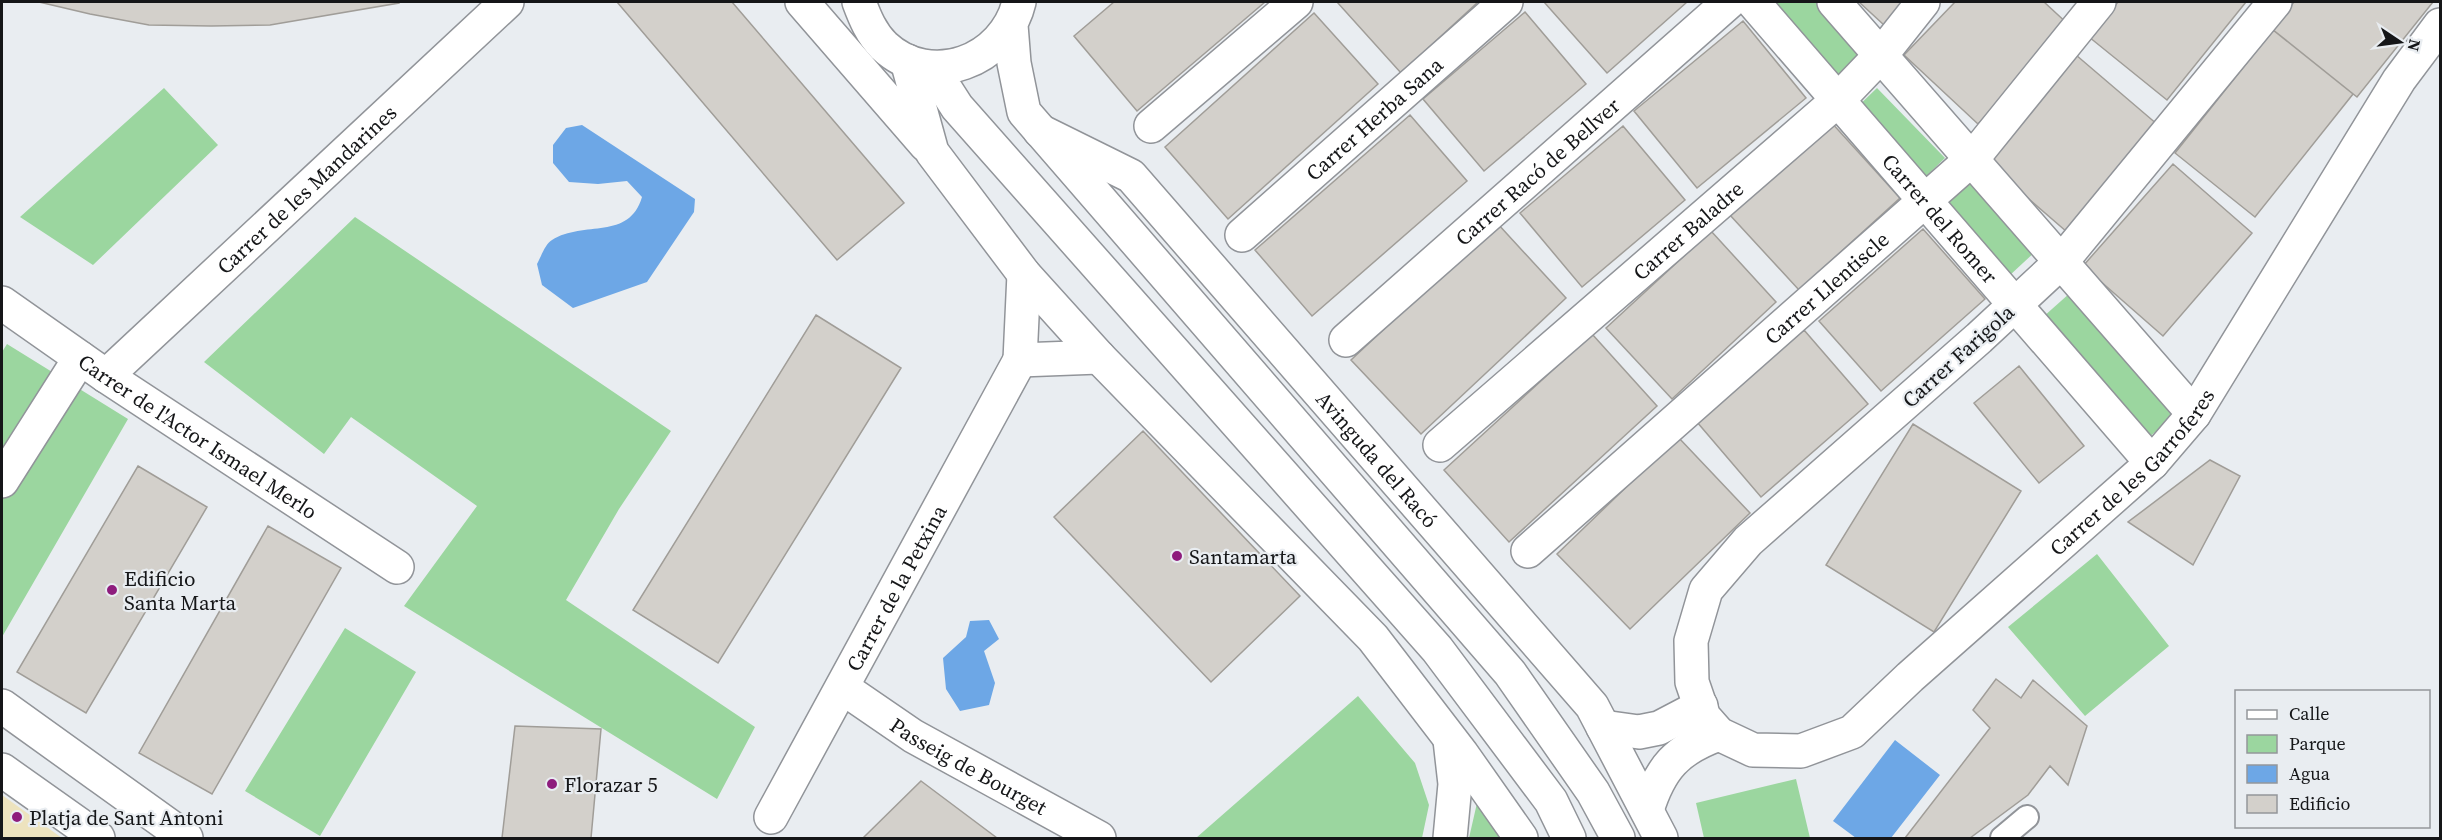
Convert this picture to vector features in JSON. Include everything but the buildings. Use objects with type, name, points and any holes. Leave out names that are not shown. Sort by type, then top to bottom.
[{"type":"street","name":"Carrer de les Mandarines","points":[[2,481],[93,367],[507,2]]},
{"type":"street","points":[[802,2],[932,152],[1024,273],[1099,357],[1373,638],[1450,738],[1521,838]]},
{"type":"street","points":[[859,2],[868,26],[885,46],[919,64],[1437,649],[1551,801],[1569,838]]},
{"type":"street","points":[[1151,126],[1296,2]]},
{"type":"street","name":"Carrer Herba Sana","points":[[1242,235],[1506,2]]},
{"type":"street","name":"Carrer Racó de Bellver","points":[[1346,340],[1729,2]]},
{"type":"street","name":"Carrer del Romer","points":[[1753,2],[2152,463]]},
{"type":"street","points":[[1834,2],[2194,414]]},
{"type":"street","name":"Carrer Baladre","points":[[1440,445],[1838,100],[1881,55],[1923,2]]},
{"type":"street","name":"Carrer Llentiscle","points":[[1528,551],[1972,159],[2099,2]]},
{"type":"street","name":"Carrer Farigola","points":[[1708,719],[1692,682],[1691,641],[1706,590],[1748,541],[2062,261],[2274,2]]},
{"type":"street","points":[[919,64],[958,66],[981,56],[999,42],[1019,8]]},
{"type":"street","points":[[1019,8],[1014,63],[1024,112],[1510,673],[1593,792],[1618,838]]},
{"type":"street","name":"Carrer de les Garroferes","points":[[1708,719],[1753,750],[1802,751],[1852,732],[1910,677],[2152,463],[2194,414],[2399,80],[2440,24]]},
{"type":"street","points":[[919,64],[932,152]]},
{"type":"street","name":"Avinguda del Racó","points":[[1040,131],[1131,176],[1592,706],[1654,824]]},
{"type":"street","name":"Carrer de la Petxina","points":[[771,817],[1020,360],[1024,273]]},
{"type":"street","name":"Carrer de l'Actor Ismael Merlo","points":[[2,303],[93,367],[397,567]]},
{"type":"street","points":[[1020,360],[1099,357]]},
{"type":"street","name":"Passeig de Bourget","points":[[843,688],[914,736],[1099,838]]},
{"type":"street","points":[[2,706],[186,838]]},
{"type":"street","points":[[1603,727],[1639,732],[1708,719],[1701,741],[1676,756],[1655,783],[1654,824]]},
{"type":"street","points":[[1450,738],[1455,784],[1450,838]]},
{"type":"street","points":[[2,770],[98,838]]},
{"type":"lane","points":[[2002,838],[2026,817]]},
{"type":"green space","points":[[1773,2],[1824,2],[1866,49],[1838,75]]},
{"type":"green space","points":[[164,88],[218,145],[93,265],[20,217]]},
{"type":"green space","points":[[1877,88],[1945,158],[1919,183],[1851,113]]},
{"type":"green space","points":[[1971,177],[2037,250],[2009,276],[1944,202]]},
{"type":"green space","points":[[355,217],[671,431],[619,509],[566,600],[755,727],[717,799],[404,606],[477,506],[351,417],[324,454],[204,362]]},
{"type":"green space","points":[[2070,293],[2175,415],[2147,439],[2043,317]]},
{"type":"green space","points":[[7,344],[128,419],[2,637],[2,352]]},
{"type":"green space","points":[[2097,554],[2169,646],[2085,716],[2008,627]]},
{"type":"green space","points":[[345,628],[416,672],[320,836],[245,791]]},
{"type":"green space","points":[[1358,696],[1415,763],[1429,805],[1422,838],[1196,838]]},
{"type":"green space","points":[[1796,779],[1810,838],[1704,838],[1696,803]]},
{"type":"green space","points":[[1477,803],[1503,838],[1469,838]]},
{"type":"sand","name":"Platja de Sant Antoni","points":[[2,795],[62,838],[2,838]]},
{"type":"water","points":[[582,125],[695,199],[694,212],[647,282],[573,308],[542,285],[537,264],[545,248],[552,240],[565,234],[616,225],[636,211],[642,197],[627,181],[598,184],[569,182],[553,163],[553,145],[566,128]]},
{"type":"water","points":[[989,620],[999,639],[984,651],[995,683],[989,705],[960,711],[946,689],[943,658],[966,637],[970,621]]},
{"type":"water","points":[[1895,740],[1940,775],[1891,838],[1856,838],[1833,821]]},
{"type":"place","name":"Santamarta","points":[[1177,556]]},
{"type":"place","name":"Edificio Santa Marta","points":[[112,590]]},
{"type":"place","name":"Florazar 5","points":[[552,784]]},
{"type":"place","name":"Platja de Sant Antoni","points":[[17,817]]}]
